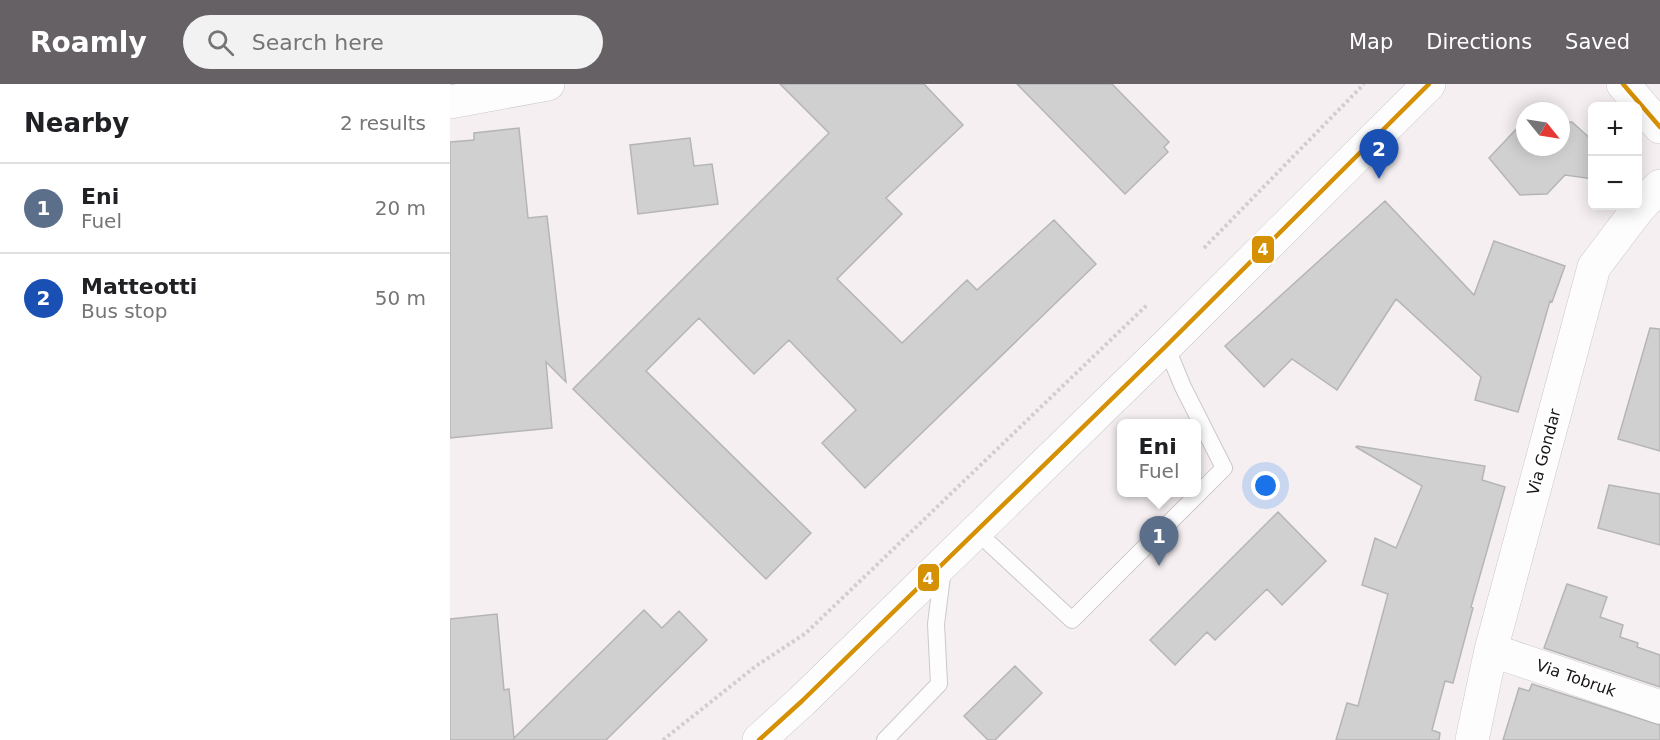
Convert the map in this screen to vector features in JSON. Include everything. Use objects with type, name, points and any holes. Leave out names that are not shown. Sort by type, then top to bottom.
[{"type":"street","points":[[450,102],[548,84]]},
{"type":"street","points":[[759,740],[802,701],[1166,346],[1429,84]]},
{"type":"street","points":[[1623,84],[1660,127]]},
{"type":"street","name":"Via Gondar","points":[[1472,740],[1491,650],[1594,267],[1638,209],[1660,186]]},
{"type":"street","name":"Via Tobruk","points":[[1491,650],[1660,707]]},
{"type":"lane","points":[[1166,346],[1199,419]]},
{"type":"lane","points":[[1201,423],[1224,468],[1201,491]]},
{"type":"lane","points":[[976,531],[1072,620],[1195,497]]},
{"type":"lane","points":[[885,740],[939,684],[936,624],[944,563]]},
{"type":"path","points":[[1200,252],[1364,84]]},
{"type":"path","points":[[663,740],[756,666],[806,633],[1150,302]]},
{"type":"building","points":[[780,84],[924,84],[963,125],[886,198],[902,214],[837,279],[902,343],[967,280],[977,290],[1054,220],[1096,264],[865,488],[822,443],[856,410],[789,340],[754,374],[699,318],[646,371],[811,533],[766,579],[573,389],[829,133]]},
{"type":"building","points":[[1017,84],[1112,84],[1169,142],[1164,147],[1168,152],[1125,194]]},
{"type":"building","points":[[1570,122],[1588,136],[1588,178],[1565,175],[1547,194],[1520,195],[1489,158],[1516,129],[1516,156],[1570,156]]},
{"type":"building","points":[[519,128],[528,218],[547,216],[566,382],[546,362],[552,428],[450,438],[450,142],[474,140],[474,133]]},
{"type":"building","points":[[690,138],[694,166],[712,164],[718,204],[638,214],[630,145]]},
{"type":"building","points":[[1385,201],[1474,295],[1494,241],[1565,266],[1552,302],[1550,301],[1518,412],[1475,400],[1481,377],[1396,299],[1337,390],[1292,359],[1264,387],[1225,346]]},
{"type":"building","points":[[1650,328],[1660,329],[1660,451],[1618,439]]},
{"type":"building","points":[[1357,446],[1485,466],[1482,480],[1505,487],[1471,607],[1473,608],[1453,683],[1445,681],[1432,730],[1440,733],[1439,740],[1336,740],[1347,703],[1358,706],[1388,594],[1362,585],[1375,538],[1396,548],[1422,486]]},
{"type":"building","points":[[1609,485],[1660,494],[1660,545],[1598,528]]},
{"type":"building","points":[[1278,512],[1326,561],[1282,605],[1267,589],[1215,640],[1207,632],[1175,665],[1150,640]]},
{"type":"building","points":[[1567,584],[1607,597],[1600,617],[1623,625],[1620,637],[1638,643],[1637,647],[1660,655],[1660,687],[1544,648]]},
{"type":"building","points":[[644,610],[662,628],[679,611],[707,640],[606,740],[450,740],[450,619],[497,614],[504,690],[509,689],[514,738]]},
{"type":"building","points":[[1015,666],[1042,693],[995,740],[988,740],[964,716]]},
{"type":"building","points":[[1532,684],[1660,725],[1660,740],[1503,740],[1519,688],[1529,691]]},
{"type":"transit line","name":"4","points":[[759,740],[802,701],[1166,346],[1429,84]]},
{"type":"transit line","name":"4","points":[[1623,84],[1660,127]]},
{"type":"place","name":"Matteotti","points":[[1379,179]]},
{"type":"place","name":"Eni","points":[[1159,566]]}]
